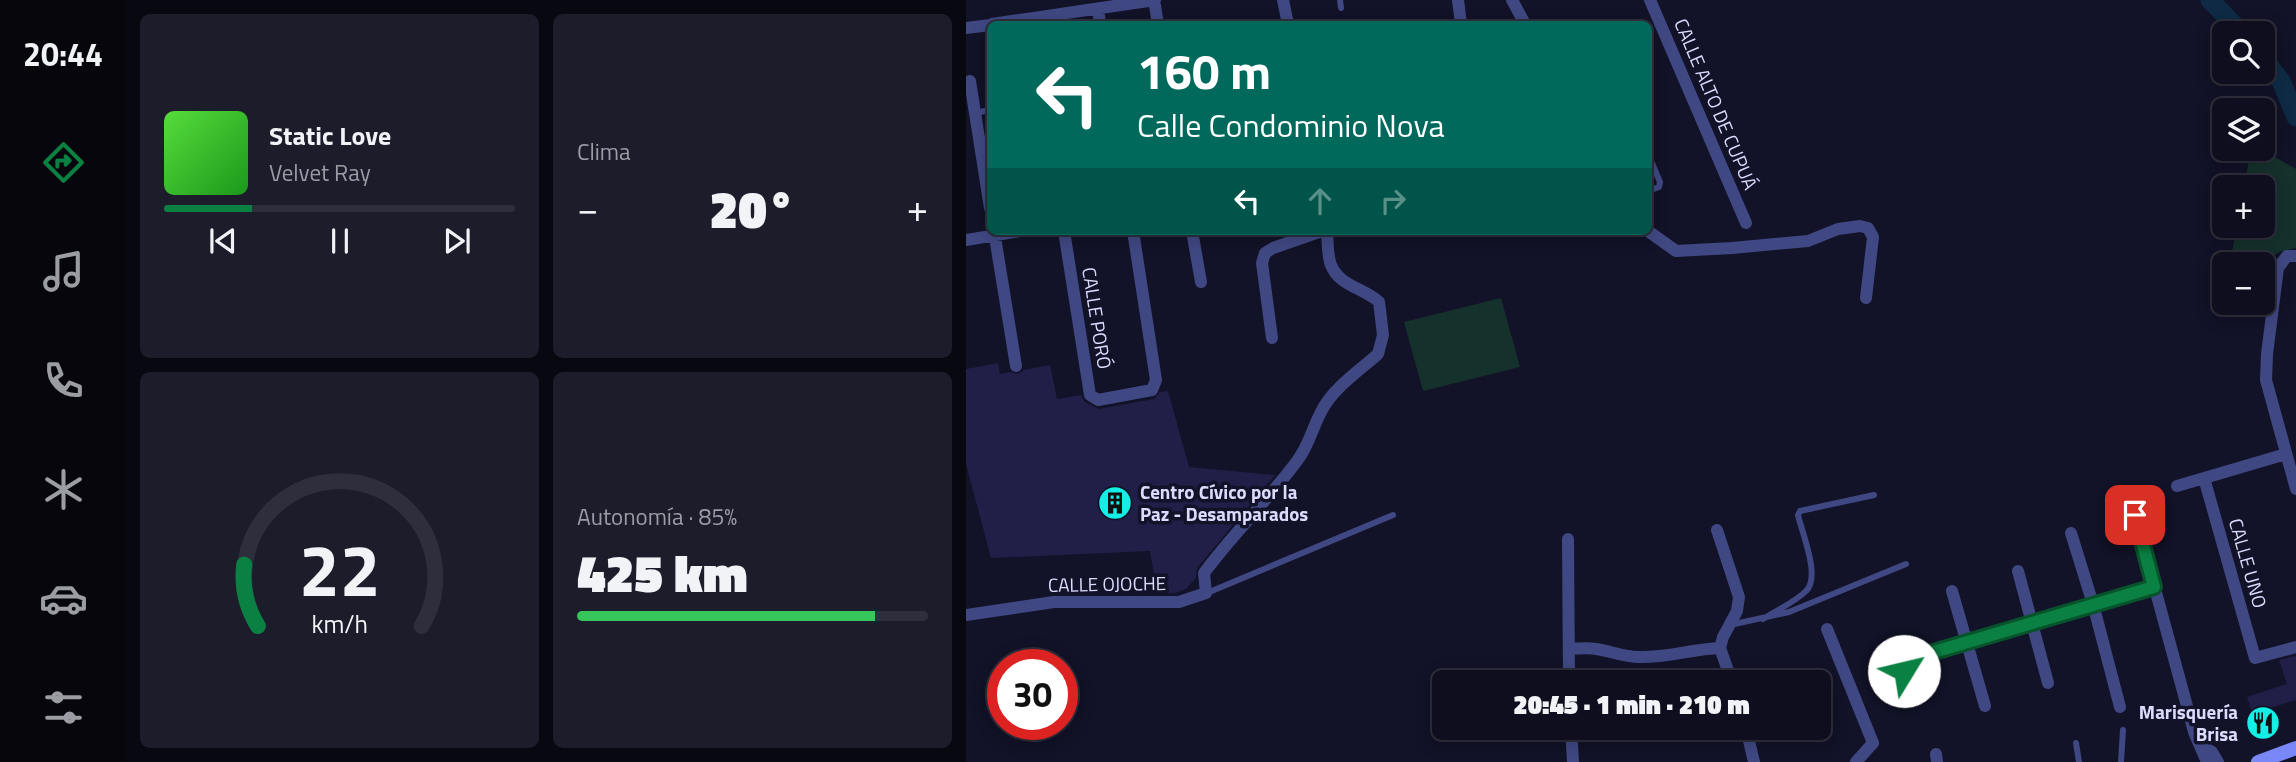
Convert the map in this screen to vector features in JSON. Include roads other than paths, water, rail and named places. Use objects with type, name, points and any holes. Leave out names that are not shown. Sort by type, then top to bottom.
[{"type":"main road","points":[[2258,762],[2296,748]]},
{"type":"street","points":[[1034,21],[1154,0],[1158,21]]},
{"type":"street","points":[[1283,0],[1287,21]]},
{"type":"street","points":[[1458,0],[1461,21]]},
{"type":"street","points":[[1512,0],[1523,21]]},
{"type":"street","name":"CALLE ALTO DE CUPUÁ","points":[[1650,0],[1746,223]]},
{"type":"street","points":[[1098,9],[1100,21]]},
{"type":"street","points":[[966,28],[987,25]]},
{"type":"street","points":[[970,81],[987,189]]},
{"type":"street","points":[[1652,234],[1676,250],[1808,242],[1838,229],[1860,226],[1868,228],[1873,237],[1866,298]]},
{"type":"street","points":[[966,240],[987,235]]},
{"type":"street","points":[[995,235],[1016,366]]},
{"type":"street","name":"CALLE PORÓ","points":[[1066,235],[1090,395],[1098,400],[1152,390],[1155,385],[1134,235]]},
{"type":"street","points":[[1193,235],[1201,282]]},
{"type":"street","points":[[1272,338],[1262,263],[1265,253],[1273,247],[1311,235]]},
{"type":"street","points":[[1206,593],[1204,573],[1231,537],[1299,459],[1328,401],[1378,354],[1382,344],[1379,302],[1370,294],[1340,279],[1330,265],[1325,235]]},
{"type":"street","points":[[2296,256],[2287,256],[2281,261],[2266,380],[2296,489]]},
{"type":"street","points":[[2177,486],[2286,454]]},
{"type":"street","name":"CALLE UNO","points":[[2204,478],[2255,658],[2296,647]]},
{"type":"street","points":[[2135,515],[2194,732],[2207,762]]},
{"type":"street","points":[[1717,530],[1739,597],[1737,611],[1720,648],[1728,670]]},
{"type":"street","points":[[2071,533],[2120,707]]},
{"type":"street","points":[[1568,539],[1569,670]]},
{"type":"street","points":[[2018,571],[2048,683]]},
{"type":"street","points":[[1909,698],[1904,671],[1910,659],[2154,587]]},
{"type":"street","points":[[1952,591],[1985,706]]},
{"type":"street","name":"CALLE OJOCHE","points":[[966,615],[1054,602],[1179,602],[1206,593]]},
{"type":"street","points":[[1828,629],[1873,743],[1856,762]]},
{"type":"street","points":[[1569,649],[1596,649],[1615,655],[1639,657],[1720,648]]},
{"type":"street","points":[[1572,740],[1573,762]]},
{"type":"street","points":[[1749,740],[1754,762]]},
{"type":"street","points":[[2202,746],[2212,752],[2217,762]]},
{"type":"lane","points":[[975,113],[987,111]]},
{"type":"lane","points":[[1652,163],[1660,181],[1659,187],[1652,190]]},
{"type":"lane","points":[[1763,619],[1807,591],[1810,586],[1812,567],[1798,515],[1800,511],[1874,495]]},
{"type":"lane","points":[[1206,593],[1393,515]]},
{"type":"lane","points":[[1730,625],[1790,612],[1906,564]]},
{"type":"lane","points":[[2121,762],[2123,730]]},
{"type":"lane","points":[[2076,743],[2079,762]]},
{"type":"waterway","points":[[2210,0],[2230,21]]},
{"type":"waterway","points":[[2275,73],[2296,117]]},
{"type":"place","name":"Centro Cívico por la Paz - Desamparados","points":[[1115,503]]},
{"type":"place","name":"Marisquería Brisa","points":[[2263,723]]}]
